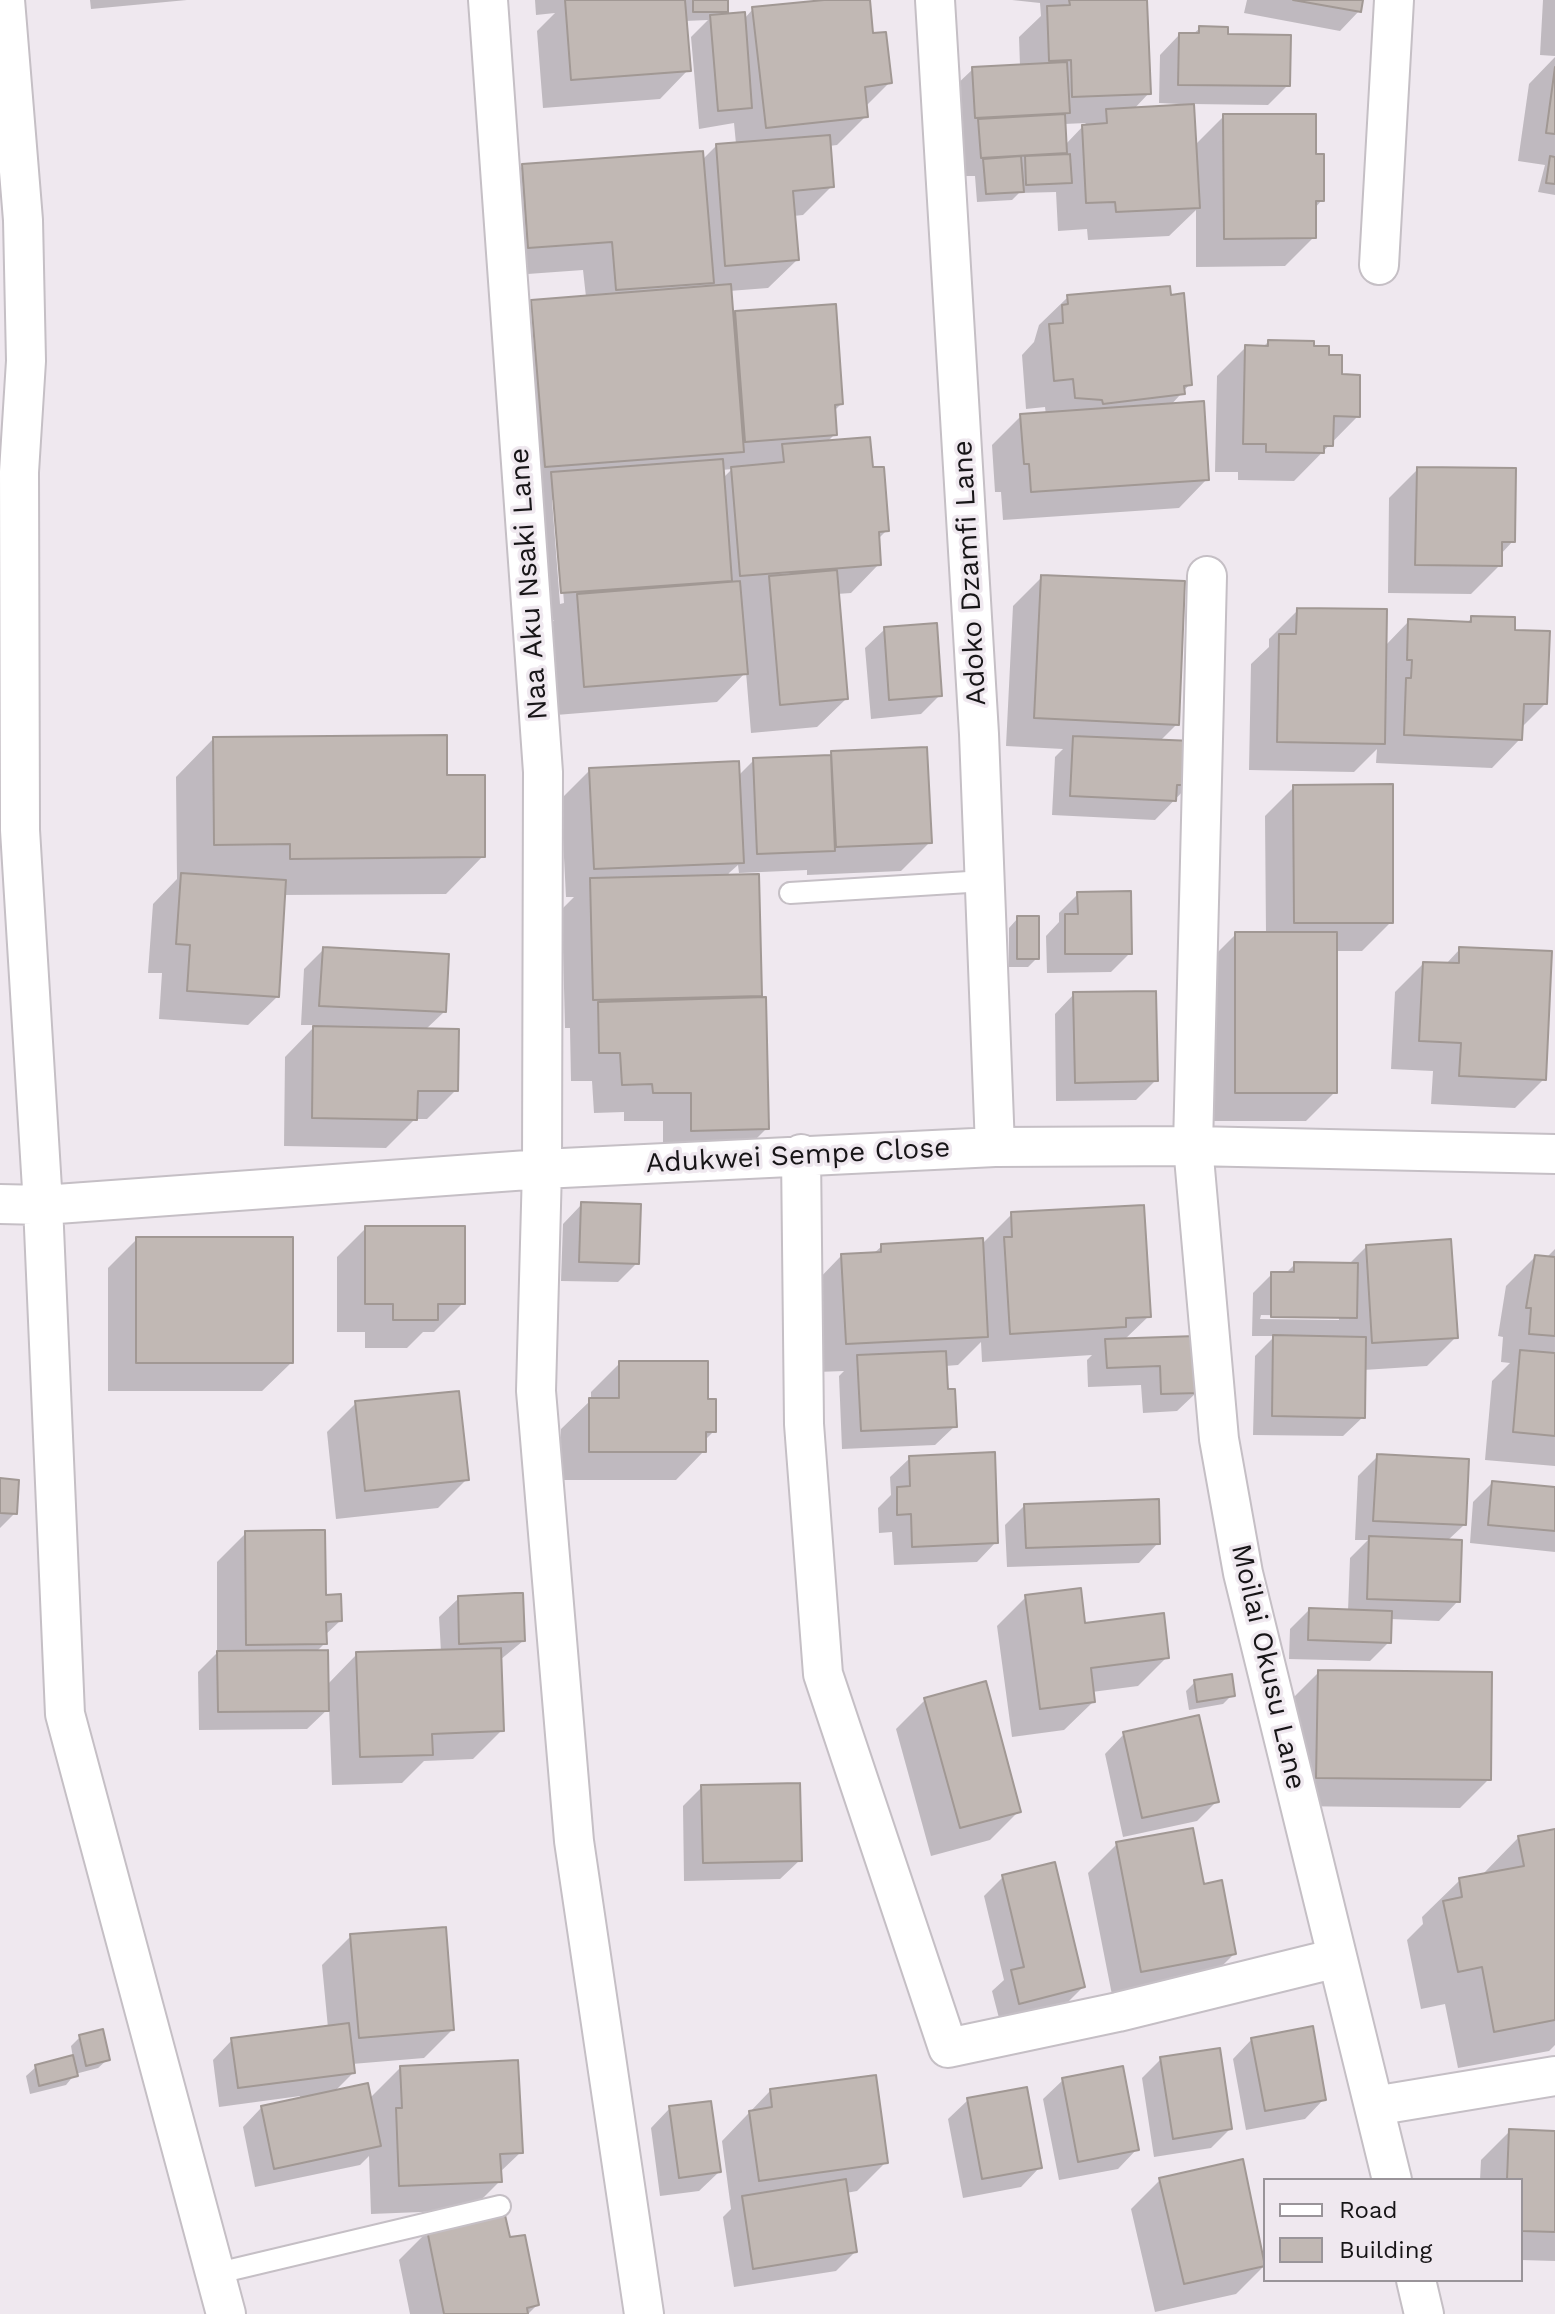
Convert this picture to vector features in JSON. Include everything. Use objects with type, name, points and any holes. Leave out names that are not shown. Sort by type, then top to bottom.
[{"type":"street","points":[[5,0],[23,220],[26,361],[19,472],[20,830],[43,1205],[65,1714],[226,2314]]},
{"type":"street","name":"Naa Aku Nsaki Lane","points":[[488,0],[543,772],[542,1169],[536,1391],[574,1841],[644,2314]]},
{"type":"street","name":"Adoko Dzamfi Lane","points":[[935,0],[985,881],[995,1147]]},
{"type":"street","points":[[1379,265],[1394,0]]},
{"type":"street","name":"Moilai Okusu Lane","points":[[1207,576],[1193,1146],[1219,1439],[1243,1573],[1392,2178]]},
{"type":"street","name":"Adukwei Sempe Close","points":[[0,1204],[43,1205],[542,1169],[801,1154],[995,1147],[1193,1146],[1555,1154]]},
{"type":"street","points":[[801,1154],[804,1424],[823,1674],[948,2048],[1118,2012],[1337,1958]]},
{"type":"street","points":[[1374,2106],[1555,2076]]},
{"type":"street","points":[[1416,2282],[1424,2314]]},
{"type":"lane","points":[[790,893],[985,881]]},
{"type":"lane","points":[[214,2274],[500,2206]]},
{"type":"building","points":[[565,0],[685,0],[691,71],[571,80]]},
{"type":"building","points":[[693,0],[728,0],[728,12],[693,12]]},
{"type":"building","points":[[824,0],[870,0],[873,33],[886,32],[892,83],[865,87],[868,117],[766,128],[752,7]]},
{"type":"building","points":[[1069,0],[1147,0],[1151,94],[1072,97],[1071,60],[1049,61],[1047,6],[1070,5]]},
{"type":"building","points":[[1293,0],[1363,0],[1361,12]]},
{"type":"building","points":[[745,12],[752,108],[718,111],[710,15]]},
{"type":"building","points":[[1199,26],[1228,27],[1228,34],[1291,35],[1290,86],[1178,85],[1179,33],[1199,33]]},
{"type":"building","points":[[1067,62],[1070,113],[975,118],[972,67]]},
{"type":"building","points":[[1555,67],[1555,134],[1546,133]]},
{"type":"building","points":[[1194,104],[1200,208],[1116,212],[1115,202],[1086,203],[1082,125],[1107,123],[1106,109]]},
{"type":"building","points":[[1065,114],[1067,153],[981,158],[978,119]]},
{"type":"building","points":[[1223,114],[1316,114],[1316,154],[1324,154],[1324,201],[1316,201],[1316,238],[1224,239]]},
{"type":"building","points":[[830,135],[834,187],[793,191],[799,260],[725,266],[716,144]]},
{"type":"building","points":[[703,151],[714,283],[616,290],[612,242],[528,248],[522,164]]},
{"type":"building","points":[[1070,154],[1072,183],[1026,185],[1025,156]]},
{"type":"building","points":[[1021,156],[1024,192],[986,194],[983,159]]},
{"type":"building","points":[[1550,156],[1555,157],[1555,184],[1546,183]]},
{"type":"building","points":[[731,284],[744,452],[545,467],[531,300]]},
{"type":"building","points":[[1170,286],[1171,295],[1184,293],[1192,385],[1184,386],[1185,394],[1103,404],[1102,400],[1075,398],[1073,379],[1054,381],[1049,324],[1063,323],[1062,305],[1068,304],[1067,295]]},
{"type":"building","points":[[836,304],[843,404],[835,405],[837,435],[745,442],[735,311]]},
{"type":"building","points":[[1268,340],[1314,341],[1314,346],[1329,346],[1329,355],[1342,355],[1342,374],[1360,375],[1360,417],[1334,416],[1333,446],[1324,446],[1324,453],[1266,452],[1266,444],[1243,444],[1245,345],[1268,346]]},
{"type":"building","points":[[1204,401],[1209,480],[1031,492],[1029,464],[1024,464],[1020,414]]},
{"type":"building","points":[[870,437],[873,467],[884,467],[889,531],[879,532],[881,565],[740,576],[731,467],[784,462],[782,444]]},
{"type":"building","points":[[723,459],[732,581],[561,593],[551,472]]},
{"type":"building","points":[[1417,467],[1516,468],[1515,542],[1502,542],[1502,566],[1415,565]]},
{"type":"building","points":[[837,570],[848,699],[780,705],[769,576]]},
{"type":"building","points":[[1041,575],[1185,581],[1179,725],[1034,718]]},
{"type":"building","points":[[740,581],[748,674],[584,687],[577,594]]},
{"type":"building","points":[[1297,608],[1387,609],[1385,744],[1277,742],[1279,634],[1296,634]]},
{"type":"building","points":[[1471,616],[1515,617],[1515,630],[1550,631],[1547,704],[1524,704],[1522,740],[1404,735],[1406,678],[1411,678],[1412,660],[1407,660],[1408,619],[1471,622]]},
{"type":"building","points":[[937,623],[942,696],[889,700],[884,627]]},
{"type":"building","points":[[447,735],[447,775],[485,775],[485,857],[290,859],[290,844],[214,845],[213,737]]},
{"type":"building","points":[[1073,736],[1193,741],[1191,785],[1177,785],[1176,801],[1070,796]]},
{"type":"building","points":[[927,747],[932,843],[836,847],[831,751]]},
{"type":"building","points":[[831,755],[835,851],[757,854],[753,758]]},
{"type":"building","points":[[739,761],[744,863],[594,869],[589,768]]},
{"type":"building","points":[[1393,784],[1393,923],[1294,923],[1293,785]]},
{"type":"building","points":[[181,873],[286,880],[279,997],[187,991],[190,945],[176,944]]},
{"type":"building","points":[[759,874],[762,996],[593,1000],[590,878]]},
{"type":"building","points":[[1131,891],[1132,954],[1065,954],[1065,914],[1078,914],[1077,892]]},
{"type":"building","points":[[1017,916],[1039,916],[1039,959],[1017,959]]},
{"type":"building","points":[[1235,932],[1337,932],[1337,1093],[1235,1093]]},
{"type":"building","points":[[323,947],[449,954],[446,1012],[319,1006]]},
{"type":"building","points":[[1459,947],[1552,951],[1546,1080],[1459,1076],[1461,1043],[1419,1041],[1423,962],[1459,963]]},
{"type":"building","points":[[1156,991],[1158,1081],[1075,1083],[1073,992]]},
{"type":"building","points":[[766,997],[769,1129],[691,1131],[691,1093],[653,1093],[652,1084],[622,1085],[620,1053],[599,1053],[598,1002]]},
{"type":"building","points":[[313,1026],[459,1029],[458,1091],[418,1091],[417,1120],[312,1118]]},
{"type":"building","points":[[581,1202],[641,1204],[639,1264],[579,1262]]},
{"type":"building","points":[[1144,1205],[1151,1317],[1126,1318],[1126,1327],[1010,1334],[1004,1237],[1012,1237],[1011,1212]]},
{"type":"building","points":[[365,1226],[465,1226],[465,1304],[438,1304],[438,1320],[393,1320],[393,1304],[365,1304]]},
{"type":"building","points":[[136,1237],[293,1237],[293,1363],[136,1363]]},
{"type":"building","points":[[983,1238],[988,1337],[846,1344],[841,1254],[881,1252],[881,1244]]},
{"type":"building","points":[[1451,1239],[1458,1338],[1372,1343],[1366,1245]]},
{"type":"building","points":[[1535,1255],[1555,1257],[1555,1336],[1529,1334],[1531,1308],[1526,1308]]},
{"type":"building","points":[[1294,1262],[1358,1263],[1357,1318],[1271,1317],[1271,1272],[1294,1272]]},
{"type":"building","points":[[1273,1335],[1366,1337],[1365,1418],[1272,1416]]},
{"type":"building","points":[[1196,1336],[1199,1393],[1161,1394],[1160,1366],[1107,1368],[1105,1339]]},
{"type":"building","points":[[1520,1350],[1555,1353],[1555,1436],[1513,1432]]},
{"type":"building","points":[[946,1351],[948,1389],[955,1389],[957,1427],[861,1431],[857,1355]]},
{"type":"building","points":[[619,1361],[708,1361],[708,1399],[716,1399],[716,1432],[706,1432],[706,1452],[589,1452],[589,1398],[619,1398]]},
{"type":"building","points":[[459,1391],[469,1480],[365,1491],[355,1401]]},
{"type":"building","points":[[995,1452],[998,1543],[912,1547],[911,1514],[897,1515],[897,1487],[910,1486],[909,1456]]},
{"type":"building","points":[[1377,1454],[1469,1459],[1466,1525],[1373,1521]]},
{"type":"building","points":[[0,1478],[19,1480],[17,1514],[0,1513]]},
{"type":"building","points":[[1492,1481],[1555,1487],[1555,1531],[1488,1525]]},
{"type":"building","points":[[1159,1499],[1160,1544],[1026,1548],[1024,1504]]},
{"type":"building","points":[[325,1530],[326,1595],[341,1594],[342,1621],[326,1622],[327,1644],[246,1645],[245,1531]]},
{"type":"building","points":[[1369,1536],[1462,1540],[1460,1602],[1367,1599]]},
{"type":"building","points":[[1081,1588],[1085,1623],[1164,1613],[1169,1658],[1091,1668],[1095,1702],[1040,1709],[1025,1595]]},
{"type":"building","points":[[523,1593],[525,1641],[459,1644],[458,1596]]},
{"type":"building","points":[[1309,1608],[1392,1611],[1391,1643],[1308,1640]]},
{"type":"building","points":[[501,1648],[504,1731],[432,1734],[433,1755],[360,1757],[356,1652]]},
{"type":"building","points":[[328,1650],[329,1711],[218,1712],[217,1651]]},
{"type":"building","points":[[1318,1670],[1492,1672],[1491,1780],[1316,1778]]},
{"type":"building","points":[[1232,1674],[1235,1696],[1197,1702],[1194,1680]]},
{"type":"building","points":[[986,1681],[1021,1812],[960,1828],[924,1698]]},
{"type":"building","points":[[1199,1715],[1219,1802],[1142,1818],[1123,1732]]},
{"type":"building","points":[[800,1783],[802,1861],[703,1863],[701,1785]]},
{"type":"building","points":[[1193,1828],[1204,1884],[1222,1880],[1236,1954],[1141,1972],[1116,1842]]},
{"type":"building","points":[[1555,1829],[1555,2020],[1494,2032],[1482,1967],[1458,1972],[1443,1901],[1462,1897],[1459,1878],[1524,1866],[1518,1836]]},
{"type":"building","points":[[1055,1862],[1085,1987],[1019,2004],[1011,1970],[1024,1967],[1002,1875]]},
{"type":"building","points":[[446,1927],[454,2030],[359,2038],[350,1934]]},
{"type":"building","points":[[349,2023],[355,2073],[238,2088],[231,2038]]},
{"type":"building","points":[[1313,2026],[1326,2100],[1265,2111],[1251,2038]]},
{"type":"building","points":[[103,2029],[110,2060],[86,2066],[79,2035]]},
{"type":"building","points":[[1220,2048],[1232,2129],[1173,2139],[1160,2057]]},
{"type":"building","points":[[73,2055],[78,2076],[39,2086],[35,2065]]},
{"type":"building","points":[[518,2060],[523,2153],[500,2154],[502,2182],[399,2186],[396,2108],[402,2108],[400,2066]]},
{"type":"building","points":[[1123,2066],[1139,2150],[1078,2162],[1062,2078]]},
{"type":"building","points":[[876,2075],[888,2163],[759,2181],[749,2111],[772,2107],[770,2089]]},
{"type":"building","points":[[368,2083],[381,2146],[274,2169],[261,2106]]},
{"type":"building","points":[[1027,2087],[1042,2168],[982,2179],[967,2098]]},
{"type":"building","points":[[711,2101],[721,2172],[679,2178],[669,2106]]},
{"type":"building","points":[[1509,2129],[1555,2131],[1555,2232],[1523,2231],[1523,2178],[1507,2178]]},
{"type":"building","points":[[1243,2159],[1263,2266],[1184,2284],[1159,2178]]},
{"type":"building","points":[[846,2179],[857,2252],[753,2269],[742,2196]]},
{"type":"building","points":[[505,2215],[510,2237],[525,2235],[539,2305],[527,2308],[528,2314],[444,2314],[427,2230]]}]
